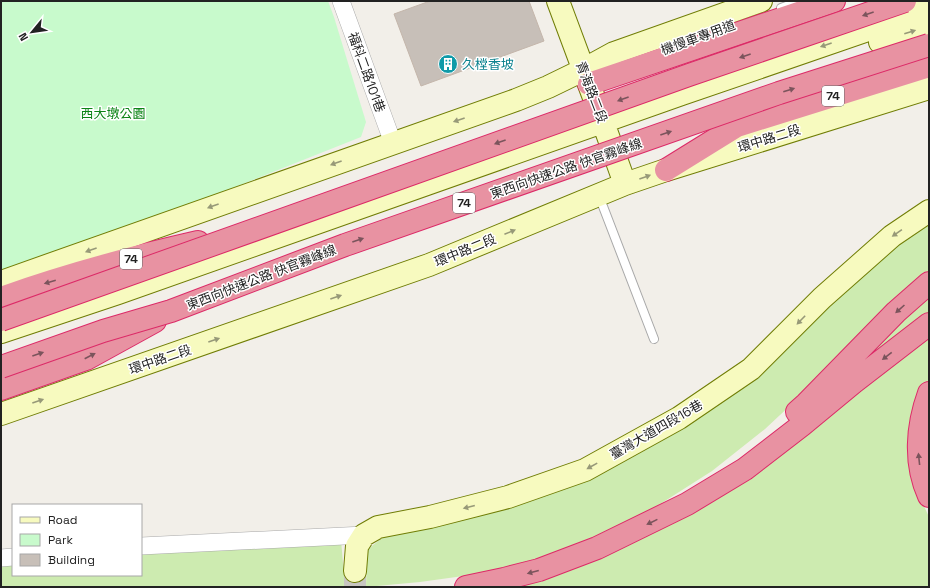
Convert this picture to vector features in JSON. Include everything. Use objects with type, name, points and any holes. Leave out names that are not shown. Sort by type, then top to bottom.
[{"type":"highway","points":[[589,73],[754,29],[834,1]]},
{"type":"highway","name":"74","points":[[1,320],[682,78],[905,1]]},
{"type":"highway","name":"東西向快速公路 快官霧峰線","points":[[1,367],[103,331],[171,311],[345,245],[780,93],[929,45]]},
{"type":"highway","name":"74","points":[[666,170],[741,131],[929,66]]},
{"type":"highway","name":"74","points":[[1,298],[28,288],[154,252],[264,226]]},
{"type":"highway","points":[[687,504],[806,404],[896,312],[929,284]]},
{"type":"highway","name":"74","points":[[1,389],[86,358],[171,311]]},
{"type":"highway","points":[[466,587],[539,570],[597,548],[687,504],[745,469],[929,324]]},
{"type":"highway","points":[[929,393],[921,419],[918,441],[922,475],[929,496]]},
{"type":"street","name":"福科二路101巷","points":[[341,1],[393,143]]},
{"type":"street","name":"青海路二段","points":[[558,1],[589,73],[605,128],[625,184]]},
{"type":"street","points":[[1,282],[589,73],[614,53],[766,6]]},
{"type":"street","points":[[1,344],[605,128],[929,9]]},
{"type":"street","points":[[1,332],[605,128],[689,105],[929,26]]},
{"type":"street","name":"環中路二段","points":[[1,414],[429,265],[625,184],[929,88]]},
{"type":"street","name":"臺灣大道四段16巷","points":[[364,535],[378,527],[508,497],[585,470],[679,418],[751,369],[827,294],[892,236],[929,211]]},
{"type":"street","points":[[142,546],[364,535]]},
{"type":"street","points":[[355,571],[358,546],[364,535]]},
{"type":"street","points":[[1,558],[12,557]]},
{"type":"lane","points":[[766,6],[800,1]]},
{"type":"lane","points":[[589,73],[624,59]]},
{"type":"lane","points":[[741,131],[845,101]]},
{"type":"lane","points":[[599,195],[654,339]]},
{"type":"green space","name":"西大墩公園","points":[[1,1],[328,1],[366,122],[361,137],[210,197],[1,272]]},
{"type":"green space","points":[[929,221],[929,272],[918,280],[810,387],[765,429],[712,471],[657,506],[586,544],[527,563],[485,573],[420,582],[366,587],[367,550],[383,537],[620,460]]},
{"type":"green space","points":[[929,290],[929,317],[844,385],[872,344]]},
{"type":"green space","points":[[929,335],[929,381],[917,402],[918,493],[929,517],[929,587],[509,587],[614,550],[667,526],[728,489]]},
{"type":"green space","points":[[341,540],[345,586],[1,587],[1,563],[12,562],[12,576],[142,576],[142,549]]},
{"type":"building","name":"久樘香坡","points":[[430,1],[529,1],[544,41],[421,86],[394,14]]},
{"type":"tunnel","points":[[355,571],[355,587]]},
{"type":"place","name":"久樘香坡","points":[[448,64]]}]
